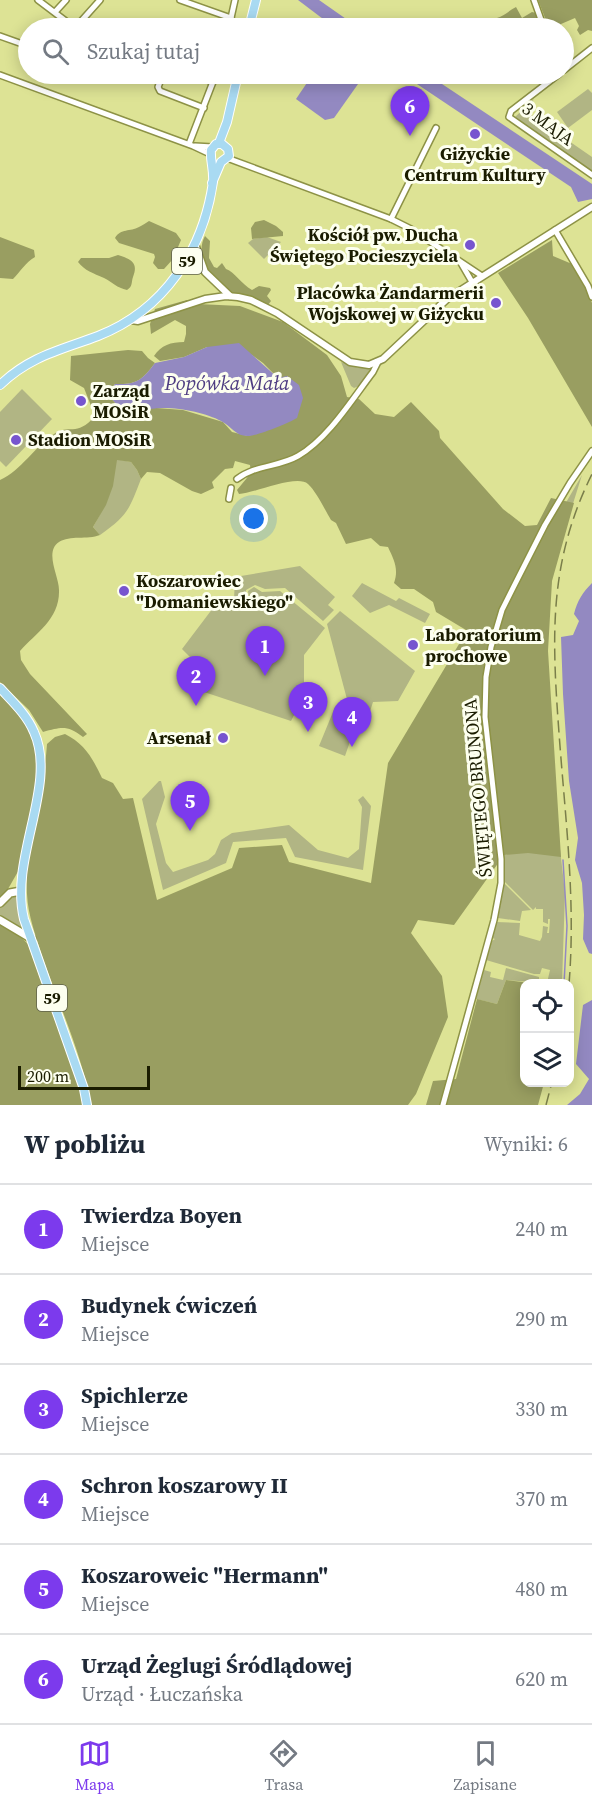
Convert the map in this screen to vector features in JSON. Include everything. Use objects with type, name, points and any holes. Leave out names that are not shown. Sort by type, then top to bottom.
[{"type":"main road","points":[[252,18],[256,0]]},
{"type":"main road","name":"59","points":[[0,385],[36,358],[95,337],[131,320],[148,307],[180,272],[203,224],[236,84]]},
{"type":"main road","name":"59","points":[[0,688],[30,724],[41,753],[39,782],[21,891],[22,912],[84,1089],[87,1105]]},
{"type":"main road","points":[[0,903],[10,893],[21,891]]},
{"type":"main road","points":[[0,920],[32,939]]},
{"type":"street","points":[[38,0],[63,18]]},
{"type":"street","points":[[56,12],[66,0]]},
{"type":"street","points":[[84,18],[100,0]]},
{"type":"street","points":[[180,0],[231,18],[235,0]]},
{"type":"street","points":[[534,0],[540,18]]},
{"type":"street","points":[[0,36],[18,42]]},
{"type":"street","points":[[574,62],[592,48]]},
{"type":"street","points":[[0,75],[18,82]]},
{"type":"street","points":[[25,84],[218,153],[391,219],[411,229],[482,276]]},
{"type":"street","points":[[159,84],[160,92],[204,108]]},
{"type":"street","points":[[191,145],[212,84]]},
{"type":"street","name":"3 MAJA","points":[[546,84],[511,111],[510,118],[592,174]]},
{"type":"street","points":[[391,219],[436,128]]},
{"type":"street","points":[[131,320],[138,321],[205,299],[230,296],[251,300],[277,313],[350,362],[364,366],[383,359],[439,306],[472,282],[592,207]]},
{"type":"street","points":[[555,230],[586,282],[592,297]]},
{"type":"street","points":[[195,244],[205,272],[230,296]]},
{"type":"street","points":[[460,261],[472,282]]},
{"type":"street","points":[[237,479],[249,471],[281,463],[306,451],[340,415],[378,362]]},
{"type":"street","name":"ŚWIĘTEGO BRUNONA","points":[[443,1105],[494,920],[501,883],[501,859],[485,717],[486,677],[491,647],[502,610],[545,525],[592,451]]},
{"type":"street","points":[[229,499],[231,488]]},
{"type":"green space","points":[[538,0],[592,0],[592,31],[588,30],[580,35],[575,18],[545,18]]},
{"type":"green space","points":[[516,7],[522,18],[497,18]]},
{"type":"green space","points":[[532,12],[536,13],[538,18],[522,18]]},
{"type":"green space","points":[[588,89],[592,93],[592,110],[568,128],[557,112]]},
{"type":"green space","points":[[534,99],[527,112],[592,157],[592,172],[514,118]]},
{"type":"green space","points":[[264,220],[276,226],[283,232],[283,236],[252,239],[251,228],[255,222]]},
{"type":"green space","points":[[149,221],[176,233],[181,240],[173,259],[164,269],[158,269],[153,263],[154,254],[119,243],[115,238],[123,231],[136,228]]},
{"type":"green space","points":[[205,236],[210,241],[209,258],[214,267],[217,268],[222,263],[252,290],[259,286],[270,288],[267,296],[271,301],[268,305],[245,295],[232,294],[217,284],[206,269],[203,260],[202,244]]},
{"type":"green space","points":[[0,237],[34,250],[35,257],[13,279],[0,278]]},
{"type":"green space","points":[[267,237],[281,242],[264,259],[248,243],[253,239]]},
{"type":"green space","points":[[552,240],[553,256],[572,264],[587,289],[592,303],[592,427],[528,318],[498,273]]},
{"type":"green space","points":[[118,255],[133,262],[135,268],[132,284],[127,290],[83,268],[78,262],[81,258],[109,258]]},
{"type":"green space","points":[[187,300],[198,304],[240,306],[283,322],[327,355],[341,376],[347,397],[359,399],[375,414],[394,417],[411,402],[439,431],[440,438],[503,509],[525,526],[537,525],[551,498],[574,503],[552,581],[548,651],[561,857],[528,853],[504,855],[454,925],[418,920],[411,933],[442,976],[448,1017],[416,1094],[408,1105],[91,1105],[76,1048],[33,926],[28,902],[27,876],[31,838],[47,744],[55,737],[65,734],[83,747],[92,758],[102,778],[113,783],[123,799],[133,798],[157,900],[232,868],[239,848],[282,845],[289,862],[371,883],[388,763],[462,639],[471,633],[436,612],[433,602],[414,589],[401,589],[394,583],[396,569],[388,547],[380,546],[371,538],[346,544],[336,523],[331,520],[308,484],[295,481],[239,494],[237,490],[251,473],[250,465],[235,461],[233,468],[225,469],[212,482],[214,488],[201,494],[160,473],[147,472],[141,479],[131,462],[117,460],[113,486],[106,505],[93,527],[100,535],[63,540],[55,546],[52,558],[59,590],[56,609],[46,625],[20,651],[21,660],[30,674],[87,734],[83,737],[73,730],[64,728],[43,732],[29,710],[0,682],[0,480],[8,476],[54,434],[83,427],[95,416],[84,388],[70,380],[71,356],[128,350],[142,351],[155,363],[138,380],[129,384],[115,384],[110,391],[110,397],[117,405],[183,410],[223,422],[232,432],[248,436],[268,429],[278,378],[252,355],[207,347],[184,357],[160,361],[154,356],[167,345],[184,342],[186,334],[186,326],[175,320],[151,334],[150,324],[155,309]]},
{"type":"green space","points":[[341,362],[359,368],[372,368],[359,386],[354,388]]},
{"type":"green space","name":"Stadion MOSiR","points":[[22,389],[52,419],[6,467],[0,461],[0,412]]},
{"type":"green space","points":[[116,459],[131,462],[141,479],[122,517],[100,535],[93,527],[109,494]]},
{"type":"green space","points":[[582,475],[554,564],[547,614],[547,735],[565,893],[562,979],[548,979],[550,970],[542,968],[540,974],[534,974],[486,960],[492,941],[495,939],[492,938],[496,922],[520,923],[519,935],[540,941],[543,926],[548,927],[547,933],[549,933],[550,919],[548,919],[548,924],[543,922],[543,909],[536,909],[536,907],[533,910],[504,881],[504,855],[507,855],[546,537]]},
{"type":"green space","points":[[300,566],[335,597],[328,605],[334,610],[323,621],[285,588],[265,589],[255,585],[246,590],[246,596],[234,600],[235,577]]},
{"type":"green space","points":[[362,583],[396,601],[399,598],[430,614],[425,623],[389,605],[370,613],[352,596]]},
{"type":"green space","points":[[254,587],[262,592],[280,591],[325,628],[304,655],[304,712],[296,711],[291,721],[189,687],[182,677],[193,660],[182,649],[213,608],[228,608],[249,598],[248,591]]},
{"type":"green space","points":[[340,611],[415,671],[398,701],[373,702],[367,721],[357,721],[345,756],[319,746],[335,707],[348,703],[327,624]]},
{"type":"green space","points":[[0,694],[23,720],[31,733],[38,754],[37,782],[20,868],[0,898]]},
{"type":"green space","points":[[161,781],[165,797],[156,824],[166,863],[173,872],[208,860],[215,854],[221,840],[232,833],[289,825],[318,850],[348,858],[359,849],[362,807],[358,800],[363,796],[371,806],[363,870],[295,857],[286,838],[233,842],[226,863],[163,890],[142,799]]},
{"type":"green space","points":[[504,883],[531,910],[522,911],[520,921],[498,918]]},
{"type":"green space","points":[[16,896],[22,927],[0,917],[0,906]]},
{"type":"green space","points":[[0,923],[10,927],[28,944],[80,1090],[83,1105],[0,1105]]},
{"type":"green space","points":[[506,968],[539,977],[539,979],[520,979],[520,981],[506,980],[497,1004],[476,999],[484,970],[491,972],[490,977],[503,980]]},
{"type":"green space","points":[[506,980],[520,982],[520,1087],[543,1087],[538,1105],[426,1105],[433,1081],[456,1079],[477,999],[497,1004]]},
{"type":"water","points":[[298,0],[319,0],[345,18],[322,18]]},
{"type":"water","points":[[306,84],[358,84],[334,118],[325,120],[296,99]]},
{"type":"water","points":[[417,84],[442,84],[592,184],[592,199],[578,202],[571,187]]},
{"type":"water","name":"Popówka Mała","points":[[239,343],[278,378],[287,376],[299,385],[303,398],[297,418],[266,431],[244,436],[221,421],[203,414],[169,408],[148,409],[140,412],[117,405],[110,397],[110,391],[115,384],[129,384],[138,380],[155,363],[184,357],[207,347]]},
{"type":"water","points":[[592,583],[592,954],[589,953],[583,939],[582,883],[575,860],[578,838],[569,781],[561,637],[573,635],[579,621],[574,614],[577,605],[583,593]]},
{"type":"water","points":[[592,1000],[592,1105],[567,1105],[580,1094],[589,1079],[576,1064],[583,1005]]},
{"type":"waterway","points":[[563,860],[567,926],[564,979]]},
{"type":"railway","points":[[569,979],[570,890],[555,665],[556,601],[567,539],[592,474]]},
{"type":"railway","points":[[546,1105],[551,1087]]},
{"type":"place","name":"Giżyckie Centrum Kultury","points":[[475,134]]},
{"type":"place","name":"Urząd Żeglugi Śródlądowej","points":[[410,136]]},
{"type":"place","name":"Kościół pw. Ducha Świętego Pocieszyciela","points":[[470,245]]},
{"type":"place","name":"Placówka Żandarmerii Wojskowej w Giżycku","points":[[496,303]]},
{"type":"place","name":"Zarząd MOSiR","points":[[81,401]]},
{"type":"place","name":"Stadion MOSiR","points":[[16,440]]},
{"type":"place","name":"Koszarowiec \"Domaniewskiego\"","points":[[124,591]]},
{"type":"place","name":"Laboratorium prochowe","points":[[413,645]]},
{"type":"place","name":"Twierdza Boyen","points":[[265,676]]},
{"type":"place","name":"Budynek ćwiczeń","points":[[196,706]]},
{"type":"place","name":"Spichlerze","points":[[308,732]]},
{"type":"place","name":"Arsenał","points":[[223,738]]},
{"type":"place","name":"Schron koszarowy II","points":[[352,747]]},
{"type":"place","name":"Koszaroweic \"Hermann\"","points":[[190,831]]}]
